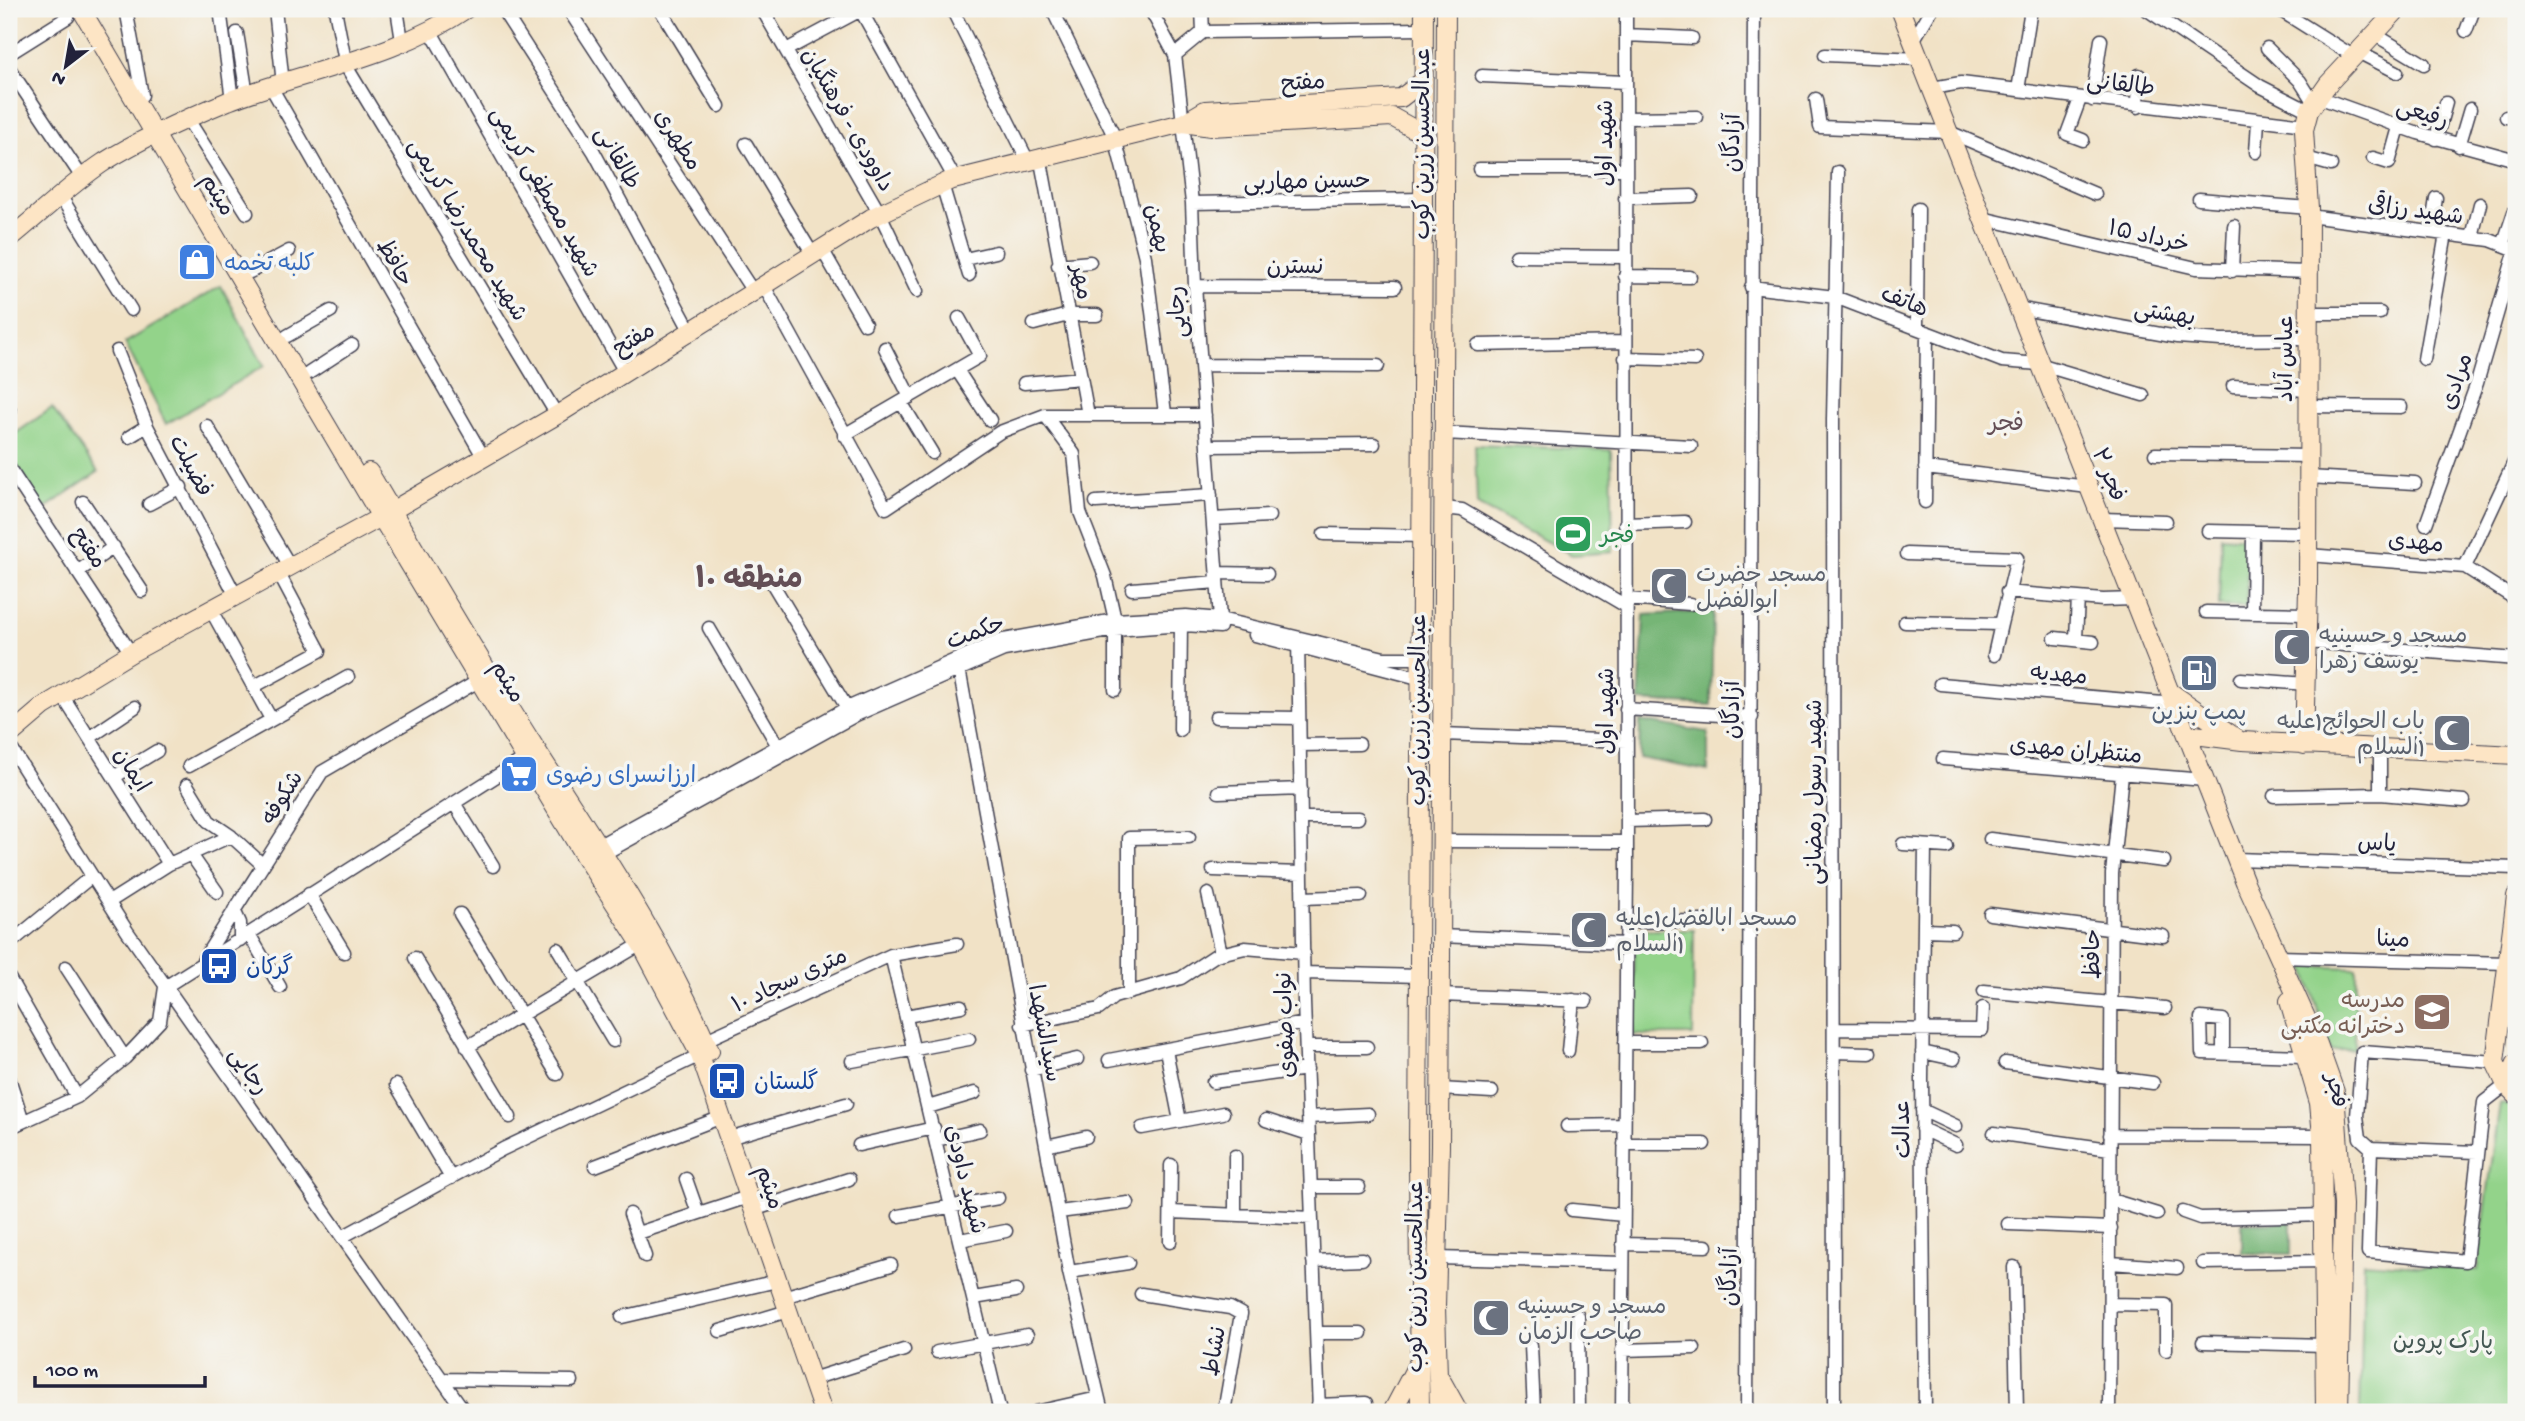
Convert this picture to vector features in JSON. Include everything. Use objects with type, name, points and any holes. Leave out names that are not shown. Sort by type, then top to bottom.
[{"type":"main road","name":"میثم","points":[[93,9],[161,133],[386,514],[535,747],[641,944],[703,1047],[722,1117],[755,1202],[815,1379],[823,1412]]},
{"type":"main road","points":[[9,239],[104,162],[187,118],[239,98],[346,66],[430,30],[464,9]]},
{"type":"main road","name":"عبدالحسین زرین کوب","points":[[1420,1412],[1418,1355],[1424,9]]},
{"type":"main road","name":"عبدالحسین زرین کوب","points":[[1439,1412],[1437,1258],[1446,9]]},
{"type":"main road","name":"فجر ۲","points":[[1900,9],[2017,309],[2277,957]]},
{"type":"main road","points":[[2312,109],[2356,54],[2398,9]]},
{"type":"main road","name":"میثم","points":[[75,13],[161,133],[250,272],[525,758],[662,954],[738,1135],[778,1281],[789,1303]]},
{"type":"main road","name":"مفتح","points":[[9,736],[62,695],[131,653],[484,458],[880,214],[949,181],[1033,158],[1183,123],[1205,110],[1401,98],[1423,81]]},
{"type":"main road","name":"عباس آباد","points":[[2304,745],[2308,614],[2309,212],[2306,158],[2312,109]]},
{"type":"main road","name":"مفتح","points":[[1183,123],[1211,127],[1392,117],[1423,134]]},
{"type":"main road","points":[[1422,599],[1434,608],[1443,603]]},
{"type":"main road","points":[[1422,630],[1430,624],[1442,636]]},
{"type":"main road","points":[[2173,698],[2226,734],[2242,741]]},
{"type":"main road","points":[[2187,734],[2304,745],[2516,755]]},
{"type":"main road","points":[[2205,780],[2210,750],[2242,741]]},
{"type":"main road","points":[[2513,1087],[2495,1062],[2516,896]]},
{"type":"main road","name":"فجر","points":[[2277,957],[2319,1103],[2325,1215],[2325,1345],[2332,1408]]},
{"type":"main road","name":"فجر","points":[[2277,957],[2318,1044],[2336,1092],[2343,1205],[2332,1408]]},
{"type":"main road","points":[[2513,1087],[2516,1063]]},
{"type":"main road","points":[[1392,1412],[1418,1355],[1429,1355],[1437,1351]]},
{"type":"main road","points":[[1437,1372],[1458,1412]]},
{"type":"main road","name":"میثم","points":[[815,1379],[831,1412]]},
{"type":"street","name":"میثم","points":[[126,9],[142,95]]},
{"type":"street","points":[[220,9],[239,98]]},
{"type":"street","points":[[275,9],[277,86]]},
{"type":"street","points":[[335,9],[346,66]]},
{"type":"street","points":[[397,9],[402,41]]},
{"type":"street","name":"طالقانی","points":[[502,9],[594,152],[691,332]]},
{"type":"street","name":"مطهری","points":[[568,9],[759,290]]},
{"type":"street","points":[[660,9],[719,106]]},
{"type":"street","name":"داوودی - فرهنگیان","points":[[762,9],[880,214],[917,291]]},
{"type":"street","points":[[786,50],[861,9],[949,181],[969,275]]},
{"type":"street","name":"مهر","points":[[952,9],[1033,158],[1088,415]]},
{"type":"street","name":"بهمن","points":[[1052,9],[1115,138],[1147,271],[1166,413]]},
{"type":"street","name":"رجایی","points":[[1150,9],[1175,55],[1183,123],[1192,202],[1195,286],[1220,619]]},
{"type":"street","points":[[1202,9],[1203,32]]},
{"type":"street","name":"شهید اول","points":[[1622,1412],[1627,922],[1626,9]]},
{"type":"street","name":"آزادگان","points":[[1748,1412],[1754,9]]},
{"type":"street","points":[[1913,41],[1932,9]]},
{"type":"street","points":[[2018,90],[2031,9]]},
{"type":"street","points":[[2146,9],[2259,86],[2312,109]]},
{"type":"street","points":[[2278,9],[2356,54],[2397,72]]},
{"type":"street","points":[[2466,32],[2474,9]]},
{"type":"street","points":[[9,54],[75,13]]},
{"type":"street","points":[[1175,55],[1203,32],[1423,29]]},
{"type":"street","name":"شهید مصطفی کریمی","points":[[430,30],[625,372]]},
{"type":"street","points":[[237,33],[239,98]]},
{"type":"street","points":[[2374,34],[2424,64]]},
{"type":"street","points":[[1626,35],[1692,38]]},
{"type":"street","points":[[2083,140],[2067,134],[2086,99],[2101,40]]},
{"type":"street","points":[[2267,48],[2300,81],[2312,109]]},
{"type":"street","points":[[1825,55],[1920,59]]},
{"type":"street","name":"شهید محمدرضا کریمی","points":[[346,66],[557,415]]},
{"type":"street","points":[[9,68],[83,179]]},
{"type":"street","points":[[2138,107],[2139,75]]},
{"type":"street","points":[[1482,76],[1626,82]]},
{"type":"street","name":"طالقانی","points":[[1932,88],[1961,83],[2258,121],[2312,109]]},
{"type":"street","name":"حافظ","points":[[277,86],[484,458]]},
{"type":"street","points":[[1816,99],[1820,127],[1949,132],[2095,194]]},
{"type":"street","points":[[2436,139],[2446,103]]},
{"type":"street","name":"رفیعی","points":[[2312,109],[2399,127],[2516,160]]},
{"type":"street","points":[[2459,146],[2470,109]]},
{"type":"street","points":[[1626,118],[1697,117]]},
{"type":"street","points":[[187,118],[247,213]]},
{"type":"street","points":[[2256,152],[2258,121]]},
{"type":"street","points":[[2373,158],[2389,163],[2399,127]]},
{"type":"street","points":[[746,144],[865,324]]},
{"type":"street","points":[[2306,158],[2331,164]]},
{"type":"street","points":[[1479,169],[1626,169]]},
{"type":"street","name":"شهید رسول رمضانی","points":[[1833,1412],[1835,297],[1838,172]]},
{"type":"street","points":[[1625,198],[1692,196]]},
{"type":"street","points":[[61,197],[131,310]]},
{"type":"street","points":[[2431,232],[2436,198]]},
{"type":"street","name":"حسین مهاربی","points":[[1192,202],[1423,199]]},
{"type":"street","name":"شهید رزاقی","points":[[2199,199],[2309,212],[2472,237],[2512,248]]},
{"type":"street","points":[[2472,237],[2480,204]]},
{"type":"street","points":[[1918,209],[1924,502]]},
{"type":"street","name":"مرادی","points":[[2426,524],[2477,383],[2505,287],[2512,248],[2514,212]]},
{"type":"street","name":"۱۵ خرداد","points":[[1982,218],[2196,268],[2309,272]]},
{"type":"street","points":[[2232,271],[2234,226]]},
{"type":"street","points":[[2424,359],[2446,234]]},
{"type":"street","points":[[250,272],[289,251]]},
{"type":"street","points":[[965,259],[996,252]]},
{"type":"street","points":[[1516,256],[1625,257]]},
{"type":"street","points":[[1058,265],[1090,262]]},
{"type":"street","points":[[1625,276],[1689,276]]},
{"type":"street","name":"نسترن","points":[[1195,286],[1395,287]]},
{"type":"street","name":"هاتف","points":[[1751,287],[1835,297],[2001,361],[2039,363]]},
{"type":"street","points":[[2505,287],[2516,295]]},
{"type":"street","points":[[759,290],[886,508],[1000,432],[1045,415],[1205,415]]},
{"type":"street","name":"بهشتی","points":[[2017,309],[2177,337],[2221,340],[2308,339]]},
{"type":"street","points":[[287,336],[331,312]]},
{"type":"street","points":[[2308,313],[2380,313]]},
{"type":"street","points":[[1034,324],[1068,315],[1097,315]]},
{"type":"street","points":[[844,435],[981,356],[959,318]]},
{"type":"street","points":[[1478,345],[1625,342]]},
{"type":"street","points":[[309,373],[352,345]]},
{"type":"street","points":[[885,348],[932,453]]},
{"type":"street","name":"فضیلت","points":[[117,351],[147,426],[236,596]]},
{"type":"street","points":[[1625,358],[1695,360]]},
{"type":"street","points":[[2039,363],[2143,395]]},
{"type":"street","points":[[1202,365],[1378,366]]},
{"type":"street","points":[[957,370],[990,420]]},
{"type":"street","points":[[1024,383],[1081,378]]},
{"type":"street","points":[[2233,386],[2308,398],[2401,407]]},
{"type":"street","points":[[1045,415],[1074,454],[1080,512],[1105,576],[1115,625],[1115,690]]},
{"type":"street","points":[[129,437],[147,426]]},
{"type":"street","points":[[207,426],[284,569],[320,651],[253,687]]},
{"type":"street","points":[[1444,433],[1692,446]]},
{"type":"street","points":[[1208,446],[1374,444]]},
{"type":"street","points":[[2155,454],[2308,456]]},
{"type":"street","points":[[2465,567],[2516,458]]},
{"type":"street","name":"مفتح","points":[[9,468],[131,653]]},
{"type":"street","points":[[1925,468],[2089,487]]},
{"type":"street","points":[[2308,477],[2415,483]]},
{"type":"street","points":[[149,504],[180,487]]},
{"type":"street","points":[[1096,502],[1211,495]]},
{"type":"street","points":[[83,502],[142,591]]},
{"type":"street","points":[[1444,508],[1462,510],[1626,603],[1690,604]]},
{"type":"street","points":[[1213,519],[1269,516]]},
{"type":"street","points":[[2102,519],[2166,521]]},
{"type":"street","points":[[1625,524],[1685,522]]},
{"type":"street","points":[[2208,531],[2308,533]]},
{"type":"street","points":[[1324,534],[1423,536]]},
{"type":"street","points":[[2252,613],[2253,534]]},
{"type":"street","points":[[77,572],[114,547]]},
{"type":"street","points":[[1907,554],[2017,558],[1994,654]]},
{"type":"street","name":"مهدی","points":[[2308,555],[2465,567],[2514,592]]},
{"type":"street","points":[[1132,589],[1267,574]]},
{"type":"street","points":[[772,583],[847,708]]},
{"type":"street","points":[[2007,592],[2134,599]]},
{"type":"street","points":[[2076,638],[2078,598]]},
{"type":"street","points":[[211,610],[271,719]]},
{"type":"street","points":[[2206,612],[2308,614]]},
{"type":"street","name":"حکمت","points":[[594,854],[847,708],[958,664],[1004,650],[1115,625],[1220,619],[1422,679]]},
{"type":"street","points":[[1180,730],[1181,620]]},
{"type":"street","name":"حکمت","points":[[1181,620],[1384,657],[1422,658]]},
{"type":"street","points":[[1905,622],[2001,624]]},
{"type":"street","points":[[709,628],[778,746]]},
{"type":"street","points":[[2055,638],[2076,638],[2093,642]]},
{"type":"street","name":"نواب صفوی","points":[[1298,641],[1305,1023],[1318,1409]]},
{"type":"street","points":[[2307,642],[2516,659]]},
{"type":"street","name":"حکمت","points":[[594,854],[958,664]]},
{"type":"street","name":"سیدالشهدا","points":[[958,664],[1069,1272],[1102,1412]]},
{"type":"street","points":[[189,766],[348,677]]},
{"type":"street","points":[[2241,679],[2306,684]]},
{"type":"street","name":"شکوفه","points":[[201,964],[321,772],[480,680]]},
{"type":"street","name":"مهدیه","points":[[1940,684],[2173,698]]},
{"type":"street","name":"ایمان","points":[[62,695],[169,864]]},
{"type":"street","points":[[89,738],[135,707]]},
{"type":"street","points":[[1626,709],[1752,717]]},
{"type":"street","points":[[1216,717],[1299,718]]},
{"type":"street","points":[[1441,734],[1626,741]]},
{"type":"street","points":[[1300,746],[1359,744]]},
{"type":"street","name":"رجایی","points":[[9,745],[165,987],[465,1412]]},
{"type":"street","points":[[2380,794],[2381,748]]},
{"type":"street","points":[[114,777],[158,751]]},
{"type":"street","points":[[9,1128],[77,1097],[125,1058],[160,1021],[165,987],[525,758]]},
{"type":"street","name":"منتظران مهدی","points":[[1943,759],[2205,780]]},
{"type":"street","name":"حافظ","points":[[2109,1412],[2112,928],[2114,854],[2122,774]]},
{"type":"street","name":"شکوفه","points":[[109,902],[169,864],[192,856],[230,836],[209,821],[187,785]]},
{"type":"street","points":[[1219,792],[1301,789]]},
{"type":"street","points":[[2274,796],[2380,794],[2464,801]]},
{"type":"street","points":[[454,803],[493,866]]},
{"type":"street","points":[[1301,818],[1358,818]]},
{"type":"street","points":[[1627,821],[1705,819]]},
{"type":"street","points":[[230,836],[263,864]]},
{"type":"street","points":[[1129,992],[1129,838],[1189,837]]},
{"type":"street","points":[[1990,839],[2164,861]]},
{"type":"street","points":[[1441,841],[1627,842]]},
{"type":"street","points":[[1903,844],[1947,847]]},
{"type":"street","name":"عدالت","points":[[1925,846],[1922,1028],[1925,1412]]},
{"type":"street","points":[[192,856],[218,892]]},
{"type":"street","name":"یاس","points":[[2236,859],[2516,868]]},
{"type":"street","points":[[1213,870],[1302,873]]},
{"type":"street","points":[[9,944],[92,876]]},
{"type":"street","points":[[309,894],[344,952]]},
{"type":"street","points":[[1208,894],[1221,953]]},
{"type":"street","points":[[1302,898],[1361,896]]},
{"type":"street","points":[[233,910],[244,937],[280,987]]},
{"type":"street","points":[[460,914],[557,1074]]},
{"type":"street","points":[[1990,914],[2163,936]]},
{"type":"street","points":[[1627,922],[1701,921]]},
{"type":"street","points":[[1924,930],[1953,931]]},
{"type":"street","points":[[1440,936],[1626,944]]},
{"type":"street","points":[[467,1047],[576,980],[641,944]]},
{"type":"street","name":"۱۰ متری سجاد","points":[[342,1237],[503,1149],[891,955],[957,944]]},
{"type":"street","points":[[1022,1025],[1099,1009],[1114,997],[1181,978],[1221,953],[1245,948],[1304,953]]},
{"type":"street","points":[[558,949],[613,1041]]},
{"type":"street","name":"شهید داودی","points":[[891,955],[1000,1412]]},
{"type":"street","name":"مینا","points":[[2277,957],[2508,962]]},
{"type":"street","points":[[415,958],[510,1117]]},
{"type":"street","points":[[66,967],[125,1058]]},
{"type":"street","points":[[1304,973],[1420,976]]},
{"type":"street","points":[[9,978],[77,1097]]},
{"type":"street","points":[[1984,991],[2165,1008]]},
{"type":"street","points":[[1440,995],[1586,1001]]},
{"type":"street","points":[[1569,1051],[1573,1000]]},
{"type":"street","points":[[906,1016],[961,1006]]},
{"type":"street","points":[[1834,1029],[1982,1030],[1983,1008]]},
{"type":"street","points":[[1110,1060],[1305,1023]]},
{"type":"street","points":[[852,1061],[969,1039]]},
{"type":"street","points":[[1625,1043],[1702,1043]]},
{"type":"street","points":[[1306,1046],[1367,1046]]},
{"type":"street","points":[[1166,1050],[1180,1121]]},
{"type":"street","points":[[1834,1052],[1870,1052]]},
{"type":"street","points":[[1922,1052],[1954,1059]]},
{"type":"street","points":[[2477,1152],[2371,1148],[2360,1138],[2357,1116],[2362,1052],[2495,1062]]},
{"type":"street","points":[[2223,1054],[2304,1056]]},
{"type":"street","points":[[1031,1070],[1077,1059]]},
{"type":"street","points":[[2005,1063],[2153,1083]]},
{"type":"street","points":[[1213,1082],[1307,1069]]},
{"type":"street","points":[[9,1078],[23,1121]]},
{"type":"street","points":[[396,1085],[451,1178]]},
{"type":"street","points":[[2371,1148],[2368,1252],[2466,1261],[2484,1102],[2513,1087]]},
{"type":"street","points":[[1440,1088],[1492,1092]]},
{"type":"street","points":[[928,1107],[975,1093]]},
{"type":"street","points":[[738,1135],[846,1104]]},
{"type":"street","points":[[1922,1111],[1956,1126]]},
{"type":"street","points":[[1142,1128],[1223,1113]]},
{"type":"street","points":[[1308,1117],[1368,1114]]},
{"type":"street","points":[[596,1166],[722,1117]]},
{"type":"street","points":[[1265,1120],[1309,1134]]},
{"type":"street","points":[[1567,1126],[1624,1125]]},
{"type":"street","points":[[1922,1129],[1956,1145]]},
{"type":"street","points":[[859,1145],[980,1130]]},
{"type":"street","points":[[1994,1133],[2110,1149]]},
{"type":"street","points":[[2110,1135],[2322,1136]]},
{"type":"street","points":[[1046,1146],[1086,1138]]},
{"type":"street","points":[[1624,1144],[1704,1144]]},
{"type":"street","points":[[1235,1156],[1235,1215]]},
{"type":"street","points":[[1170,1242],[1171,1165]]},
{"type":"street","points":[[686,1180],[698,1213]]},
{"type":"street","points":[[638,1233],[698,1213],[849,1180]]},
{"type":"street","points":[[1311,1187],[1359,1188]]},
{"type":"street","points":[[899,1216],[952,1204],[998,1198]]},
{"type":"street","points":[[2111,1200],[2157,1214]]},
{"type":"street","points":[[1059,1212],[1128,1203]]},
{"type":"street","points":[[1572,1210],[1623,1215]]},
{"type":"street","points":[[1171,1212],[1312,1218]]},
{"type":"street","points":[[2183,1212],[2200,1218],[2325,1215]]},
{"type":"street","points":[[631,1213],[645,1256]]},
{"type":"street","points":[[2008,1224],[2111,1228]]},
{"type":"street","points":[[960,1240],[1006,1231]]},
{"type":"street","points":[[1623,1244],[1706,1246]]},
{"type":"street","points":[[1437,1258],[1623,1263]]},
{"type":"street","points":[[1313,1261],[1362,1259]]},
{"type":"street","points":[[2203,1263],[2325,1261]]},
{"type":"street","points":[[1069,1272],[1128,1263]]},
{"type":"street","points":[[2110,1263],[2177,1268]]},
{"type":"street","points":[[720,1331],[891,1265]]},
{"type":"street","points":[[2014,1267],[2017,1412]]},
{"type":"street","points":[[622,1317],[778,1281]]},
{"type":"street","points":[[974,1298],[1016,1291]]},
{"type":"street","name":"نشاط","points":[[1141,1294],[1230,1308],[1241,1314],[1224,1412]]},
{"type":"street","points":[[2110,1304],[2166,1305],[2166,1350]]},
{"type":"street","points":[[1578,1317],[1579,1412]]},
{"type":"street","points":[[1315,1333],[1362,1333]]},
{"type":"street","points":[[937,1352],[1027,1335]]},
{"type":"street","points":[[2203,1342],[2325,1345]]},
{"type":"street","points":[[1531,1345],[1534,1412]]},
{"type":"street","points":[[1622,1350],[1694,1348]]},
{"type":"street","points":[[815,1379],[904,1350]]},
{"type":"street","points":[[442,1380],[572,1381]]},
{"type":"street","points":[[1036,1412],[1098,1398]]},
{"type":"street","points":[[1318,1409],[1366,1403]]},
{"type":"green space","points":[[221,286],[264,366],[166,424],[125,343]]},
{"type":"green space","points":[[52,408],[98,472],[44,509],[9,452],[9,438]]},
{"type":"green space","points":[[1475,445],[1611,450],[1613,552],[1572,555],[1477,505]]},
{"type":"green space","points":[[2221,536],[2249,538],[2246,607],[2219,606]]},
{"type":"green space","points":[[1713,611],[1711,705],[1639,701],[1644,615]]},
{"type":"green space","points":[[1640,721],[1708,732],[1708,771],[1639,758]]},
{"type":"green space","points":[[1635,930],[1694,930],[1693,1035],[1633,1035]]},
{"type":"green space","points":[[2304,966],[2356,968],[2355,1049],[2331,1051]]},
{"type":"green space","name":"پارک پروین","points":[[2500,1103],[2516,1108],[2516,1412],[2360,1412],[2364,1262],[2477,1270]]},
{"type":"green space","points":[[2291,1222],[2291,1254],[2242,1253],[2242,1223]]},
{"type":"place","name":"کلبه تخمه","points":[[197,262]]},
{"type":"place","name":"فجر","points":[[1573,534]]},
{"type":"place","name":"مسجد حضرت ابوالفضل","points":[[1669,586]]},
{"type":"place","name":"مسجد و حسینیه یوسف زهرا","points":[[2292,647]]},
{"type":"place","name":"پمپ بنزین","points":[[2199,673]]},
{"type":"place","name":"باب الحوائج(علیه السلام)","points":[[2452,733]]},
{"type":"place","name":"ارزانسرای رضوی","points":[[519,774]]},
{"type":"place","name":"مسجد ابالفضل(علیه السلام)","points":[[1589,930]]},
{"type":"place","name":"گرکان","points":[[219,966]]},
{"type":"place","name":"مدرسه دخترانه مکتبی","points":[[2432,1012]]},
{"type":"place","name":"گلستان","points":[[727,1081]]},
{"type":"place","name":"مسجد و حسینیه صاحب الزمان","points":[[1491,1318]]},
{"type":"district","name":"فجر","points":[[2006,422]]},
{"type":"district","name":"منطقه ۱۰","points":[[749,577]]}]
